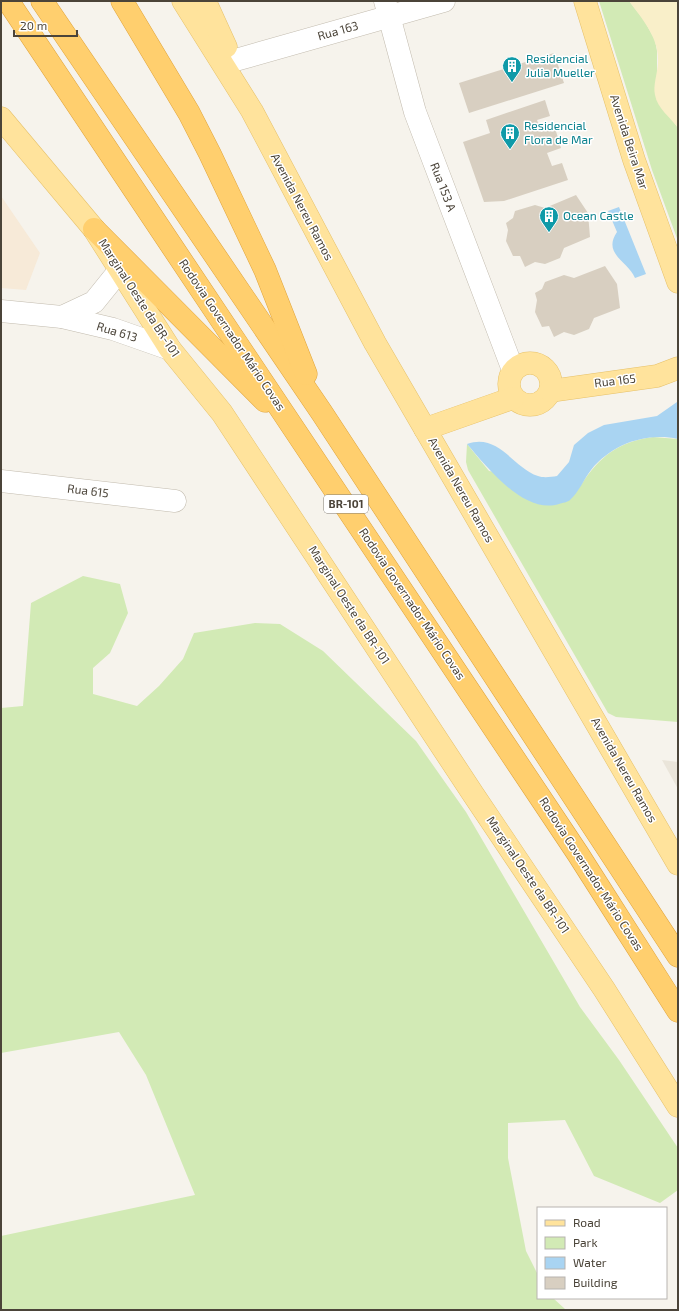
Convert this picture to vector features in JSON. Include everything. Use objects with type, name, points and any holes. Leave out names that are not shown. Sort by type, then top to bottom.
[{"type":"highway","name":"Rodovia Governador Mário Covas","points":[[8,1],[574,847],[678,1011]]},
{"type":"highway","name":"BR-101","points":[[42,1],[322,412],[678,956]]},
{"type":"highway","points":[[122,1],[189,113],[210,154],[264,270],[322,412]]},
{"type":"highway","points":[[94,229],[302,439]]},
{"type":"main road","name":"Avenida Nereu Ramos","points":[[183,1],[252,111],[336,271],[425,429],[678,864]]},
{"type":"main road","name":"Avenida Nereu Ramos","points":[[205,1],[232,61],[252,111]]},
{"type":"main road","name":"Avenida Beira Mar","points":[[585,1],[634,160],[678,282]]},
{"type":"main road","name":"Marginal Oeste da BR-101","points":[[1,118],[94,229],[170,350],[222,413],[469,788],[604,989],[678,1106]]},
{"type":"main road","points":[[527,362],[536,363],[543,367],[549,374],[551,382],[550,391],[546,398],[538,404],[530,406],[521,404],[513,398],[509,390],[508,383],[513,370],[527,362]]},
{"type":"main road","name":"Rua 165","points":[[550,391],[658,376],[678,368]]},
{"type":"main road","points":[[425,429],[513,398]]},
{"type":"street","name":"Rua 163","points":[[232,61],[387,9],[444,1]]},
{"type":"street","name":"Rua 153 A","points":[[387,9],[415,112],[513,370]]},
{"type":"street","name":"Rua 613","points":[[62,317],[94,302],[119,271]]},
{"type":"street","name":"Rua 613","points":[[1,311],[62,317],[113,329],[170,350]]},
{"type":"street","name":"Rua 615","points":[[1,481],[175,501]]},
{"type":"shaded area","points":[[1,196],[40,253],[26,290],[1,288]]},
{"type":"shaded area","points":[[662,760],[678,762],[678,789]]},
{"type":"green space","points":[[599,1],[629,1],[644,20],[655,40],[657,51],[657,73],[673,121],[678,128],[678,241],[652,170]]},
{"type":"green space","points":[[653,437],[678,439],[678,722],[616,717],[608,713],[468,470],[466,462],[467,444],[489,471],[581,485],[595,466],[611,452],[641,439]]},
{"type":"green space","points":[[83,576],[120,584],[128,613],[110,653],[93,668],[93,694],[137,706],[159,686],[183,659],[194,633],[255,623],[280,624],[323,651],[416,741],[466,812],[580,1007],[619,1060],[678,1148],[678,1190],[660,1203],[594,1176],[565,1120],[508,1123],[508,1158],[526,1251],[537,1273],[537,1299],[554,1299],[565,1309],[585,1310],[1,1310],[1,1236],[195,1195],[146,1075],[119,1032],[1,1053],[1,708],[23,706],[31,603]]},
{"type":"sand","points":[[629,1],[678,1],[678,128],[661,109],[656,100],[654,87],[658,55],[656,46],[650,30]]},
{"type":"water","points":[[619,207],[646,274],[635,278],[632,272],[614,252],[612,246],[617,232],[608,211]]},
{"type":"water","points":[[677,402],[678,439],[654,437],[630,442],[619,447],[599,461],[570,500],[559,504],[546,506],[520,496],[507,487],[467,444],[478,442],[488,443],[505,452],[529,472],[545,477],[557,476],[569,462],[574,445],[588,433],[604,425],[657,416]]},
{"type":"building","name":"Residencial Julia Mueller","points":[[554,53],[564,83],[469,113],[459,83]]},
{"type":"building","name":"Residencial Flora de Mar","points":[[545,100],[550,116],[537,120],[541,132],[555,128],[561,148],[547,153],[552,166],[562,163],[568,180],[504,201],[484,202],[463,142],[490,133],[486,120]]},
{"type":"building","name":"Ocean Castle","points":[[576,195],[588,213],[590,237],[564,248],[560,258],[545,264],[535,262],[525,267],[520,256],[513,256],[506,241],[508,230],[506,223],[513,218],[515,211],[535,205],[545,208]]},
{"type":"building","points":[[605,266],[617,284],[620,308],[594,318],[589,329],[574,335],[564,332],[554,337],[549,326],[542,327],[535,312],[537,300],[535,293],[542,289],[545,282],[564,275],[574,278]]},
{"type":"place","name":"Residencial Julia Mueller","points":[[512,83]]},
{"type":"place","name":"Residencial Flora de Mar","points":[[510,150]]},
{"type":"place","name":"Ocean Castle","points":[[549,233]]}]
